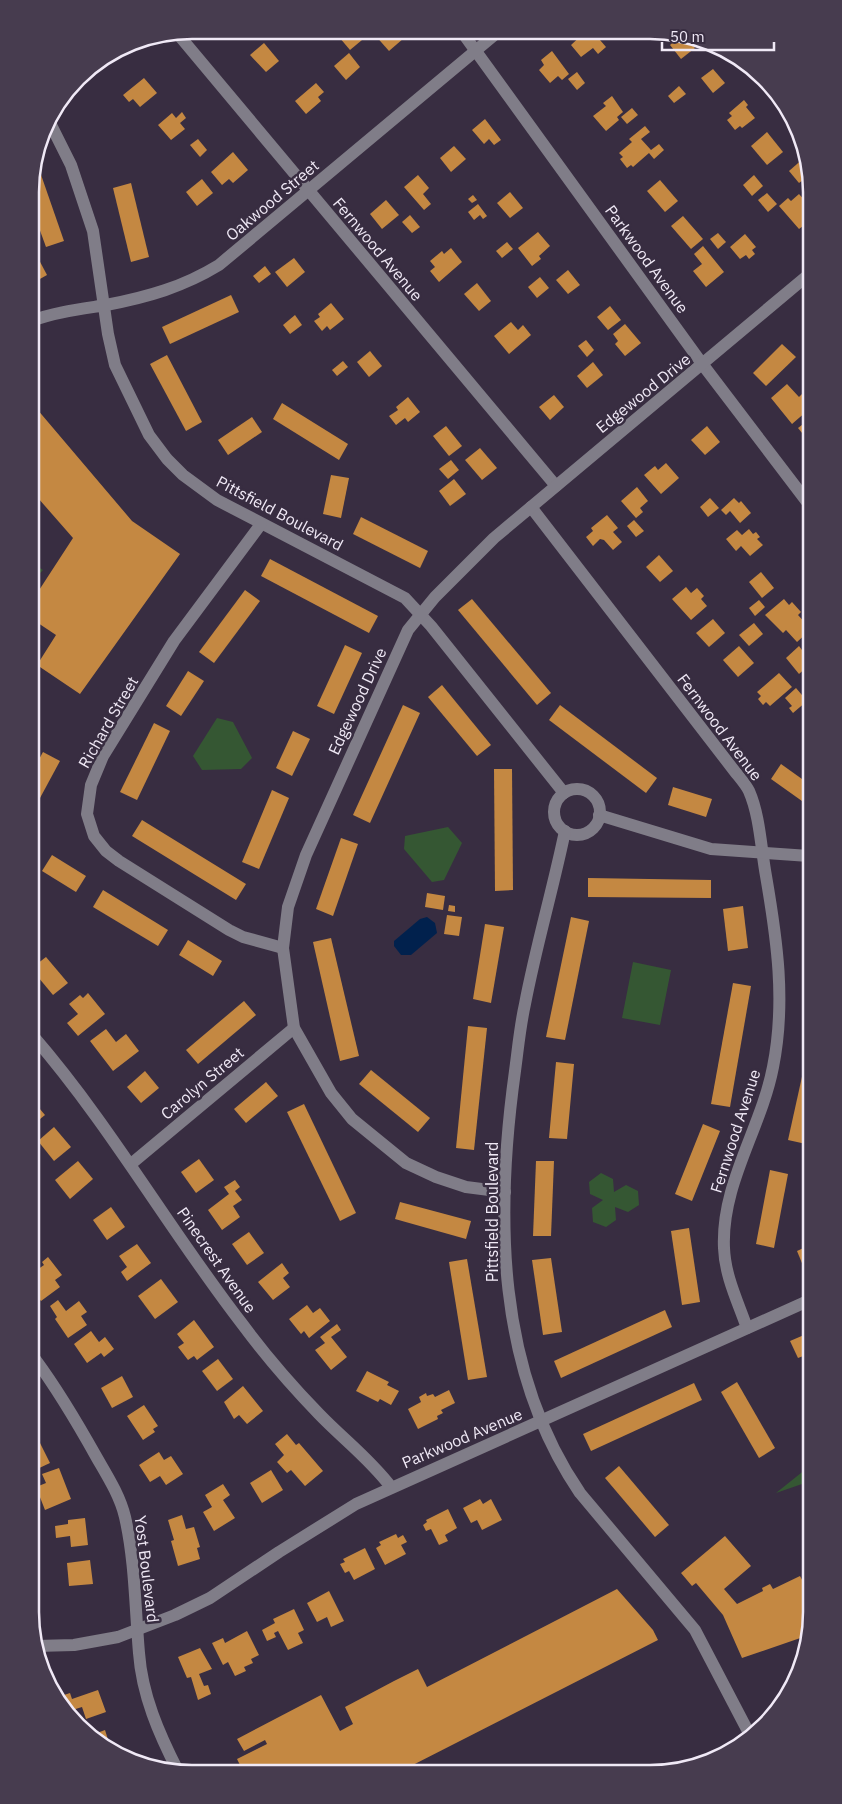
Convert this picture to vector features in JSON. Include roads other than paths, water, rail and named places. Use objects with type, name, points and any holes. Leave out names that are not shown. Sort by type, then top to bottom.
[{"type":"street","name":"Fernwood Avenue","points":[[182,39],[556,486]]},
{"type":"street","name":"Parkwood Avenue","points":[[468,39],[703,365],[803,496]]},
{"type":"street","name":"Oakwood Street","points":[[39,319],[173,289],[219,265],[490,39]]},
{"type":"street","name":"Pittsfield Boulevard","points":[[53,129],[71,165],[93,230],[108,334],[115,365],[149,435],[167,459],[201,490],[260,524],[375,581],[405,598],[421,614],[564,793]]},
{"type":"street","name":"Edgewood Drive","points":[[505,1192],[466,1187],[436,1177],[406,1163],[377,1142],[352,1119],[331,1093],[294,1028],[283,948],[288,907],[306,855],[408,630],[421,614],[474,556],[803,279]]},
{"type":"street","name":"Fernwood Avenue","points":[[531,507],[749,790],[777,945],[781,990],[780,1022],[773,1068],[761,1111],[731,1187],[724,1248],[729,1277],[747,1328]]},
{"type":"street","name":"Richard Street","points":[[260,524],[174,641],[103,756],[91,784],[87,814],[94,836],[106,851],[119,861],[229,930],[243,937],[283,948]]},
{"type":"street","points":[[577,789],[588,793],[598,803],[599,815],[597,823],[588,832],[574,835],[558,825],[554,812],[555,804],[564,793],[577,789]]},
{"type":"street","points":[[599,815],[711,849],[803,856]]},
{"type":"street","name":"Pittsfield Boulevard","points":[[565,831],[524,1006],[509,1113],[505,1192],[505,1256],[510,1316],[532,1399],[550,1444],[580,1493],[695,1630],[747,1730]]},
{"type":"street","name":"Carolyn Street","points":[[131,1164],[294,1028]]},
{"type":"street","name":"Pinecrest Avenue","points":[[39,1044],[131,1164],[197,1262],[270,1360],[320,1415],[372,1464],[391,1486]]},
{"type":"street","name":"Parkwood Avenue","points":[[43,1646],[83,1643],[118,1637],[139,1630],[210,1598],[314,1529],[391,1486],[541,1422],[803,1303]]},
{"type":"street","name":"Yost Boulevard","points":[[39,1366],[72,1414],[114,1487],[125,1515],[139,1630],[139,1653],[150,1708],[174,1764]]},
{"type":"water","points":[[427,917],[435,923],[437,933],[411,955],[401,955],[394,946],[394,941],[420,919]]}]
